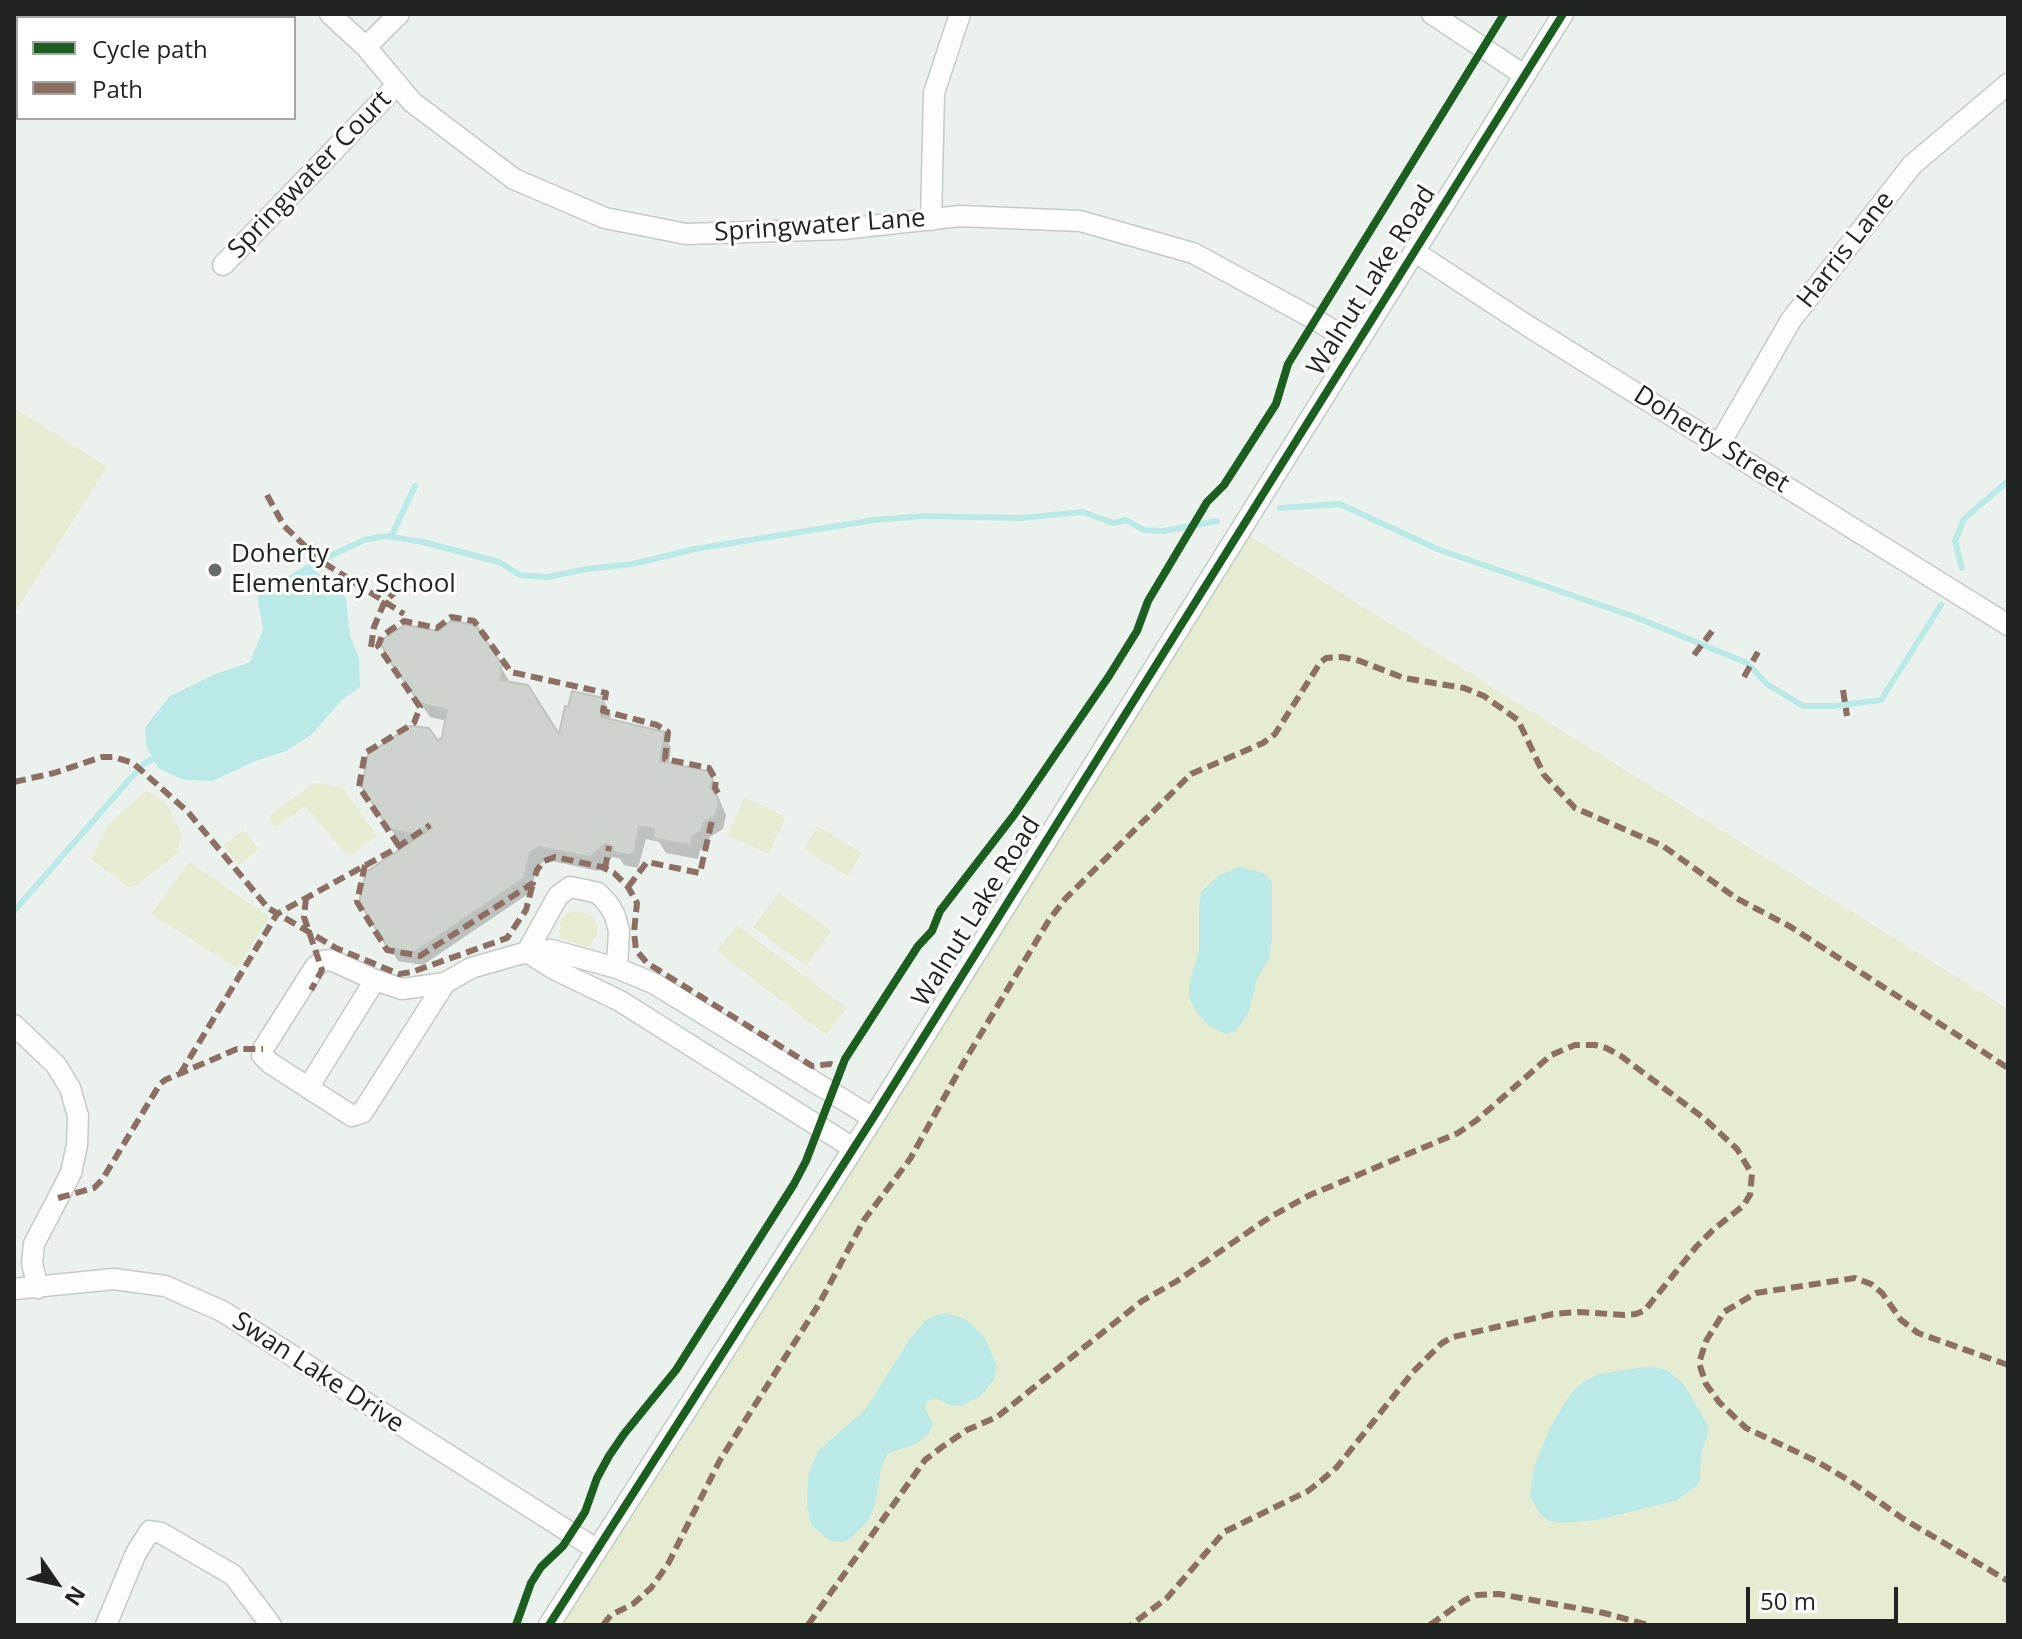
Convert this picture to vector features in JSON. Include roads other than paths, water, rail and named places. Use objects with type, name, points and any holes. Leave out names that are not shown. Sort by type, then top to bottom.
[{"type":"street","name":"Springwater Lane","points":[[330,14],[366,47],[412,102],[514,179],[605,218],[686,234],[843,229],[960,216],[1080,221],[1193,253],[1355,344]]},
{"type":"street","points":[[366,47],[399,14]]},
{"type":"street","points":[[931,220],[934,93],[960,14]]},
{"type":"street","name":"Walnut Lake Road","points":[[549,1625],[873,1118],[1563,14]]},
{"type":"street","points":[[1433,15],[1524,75]]},
{"type":"street","name":"Harris Lane","points":[[1719,445],[1791,320],[1912,165],[2008,84]]},
{"type":"street","name":"Springwater Court","points":[[223,265],[397,85]]},
{"type":"street","name":"Doherty Street","points":[[1415,252],[2008,625]]},
{"type":"street","points":[[527,952],[558,896],[570,887],[598,893],[609,905],[619,931],[617,968]]},
{"type":"street","points":[[445,983],[362,1113],[352,1116],[262,1055],[315,967],[323,961],[331,960],[402,989],[445,983],[471,968],[527,952],[551,950],[617,968],[655,984],[873,1118]]},
{"type":"street","points":[[527,952],[554,969],[620,1001],[853,1148]]},
{"type":"street","points":[[308,1088],[375,980]]},
{"type":"street","points":[[14,1025],[56,1065],[70,1088],[78,1116],[77,1145],[71,1173],[34,1244],[32,1263],[38,1288]]},
{"type":"street","name":"Swan Lake Drive","points":[[14,1289],[114,1279],[165,1286],[222,1311],[596,1549]]},
{"type":"street","points":[[106,1625],[136,1553],[150,1531],[161,1533],[219,1564],[233,1575],[271,1625]]},
{"type":"water","points":[[308,564],[346,597],[350,636],[359,658],[360,687],[341,701],[311,735],[286,751],[255,761],[213,781],[184,780],[158,768],[146,746],[145,727],[170,696],[213,675],[250,662],[263,629],[257,596]]},
{"type":"water","points":[[1240,867],[1263,873],[1272,882],[1272,938],[1269,959],[1257,979],[1249,1012],[1236,1031],[1226,1034],[1209,1026],[1198,1014],[1190,1000],[1189,986],[1199,951],[1201,892],[1219,875]]},
{"type":"water","points":[[947,1313],[967,1320],[985,1338],[997,1367],[994,1380],[980,1396],[962,1406],[949,1405],[936,1398],[928,1400],[925,1408],[933,1425],[928,1435],[915,1444],[887,1454],[881,1469],[875,1505],[867,1522],[849,1540],[830,1541],[812,1526],[807,1508],[808,1476],[818,1451],[866,1409],[909,1340],[926,1320]]},
{"type":"water","points":[[1651,1366],[1667,1370],[1683,1383],[1708,1425],[1701,1454],[1700,1480],[1696,1487],[1675,1501],[1597,1520],[1549,1521],[1540,1514],[1530,1496],[1534,1467],[1551,1426],[1571,1393],[1598,1374]]},
{"type":"waterway","points":[[1962,568],[1955,541],[1964,519],[2008,481]]},
{"type":"waterway","points":[[391,537],[415,486]]},
{"type":"waterway","points":[[1280,508],[1340,504],[1437,549],[1635,617],[1747,663],[1767,684],[1803,706],[1881,700],[1941,605]]},
{"type":"waterway","points":[[328,557],[364,540],[386,536],[423,542],[499,562],[520,575],[548,577],[874,520],[924,516],[1021,518],[1083,512],[1113,523],[1126,520],[1144,530],[1164,531],[1217,521]]},
{"type":"waterway","points":[[14,911],[129,780],[145,763],[158,756]]},
{"type":"place","name":"Doherty Elementary School","points":[[215,570]]}]
